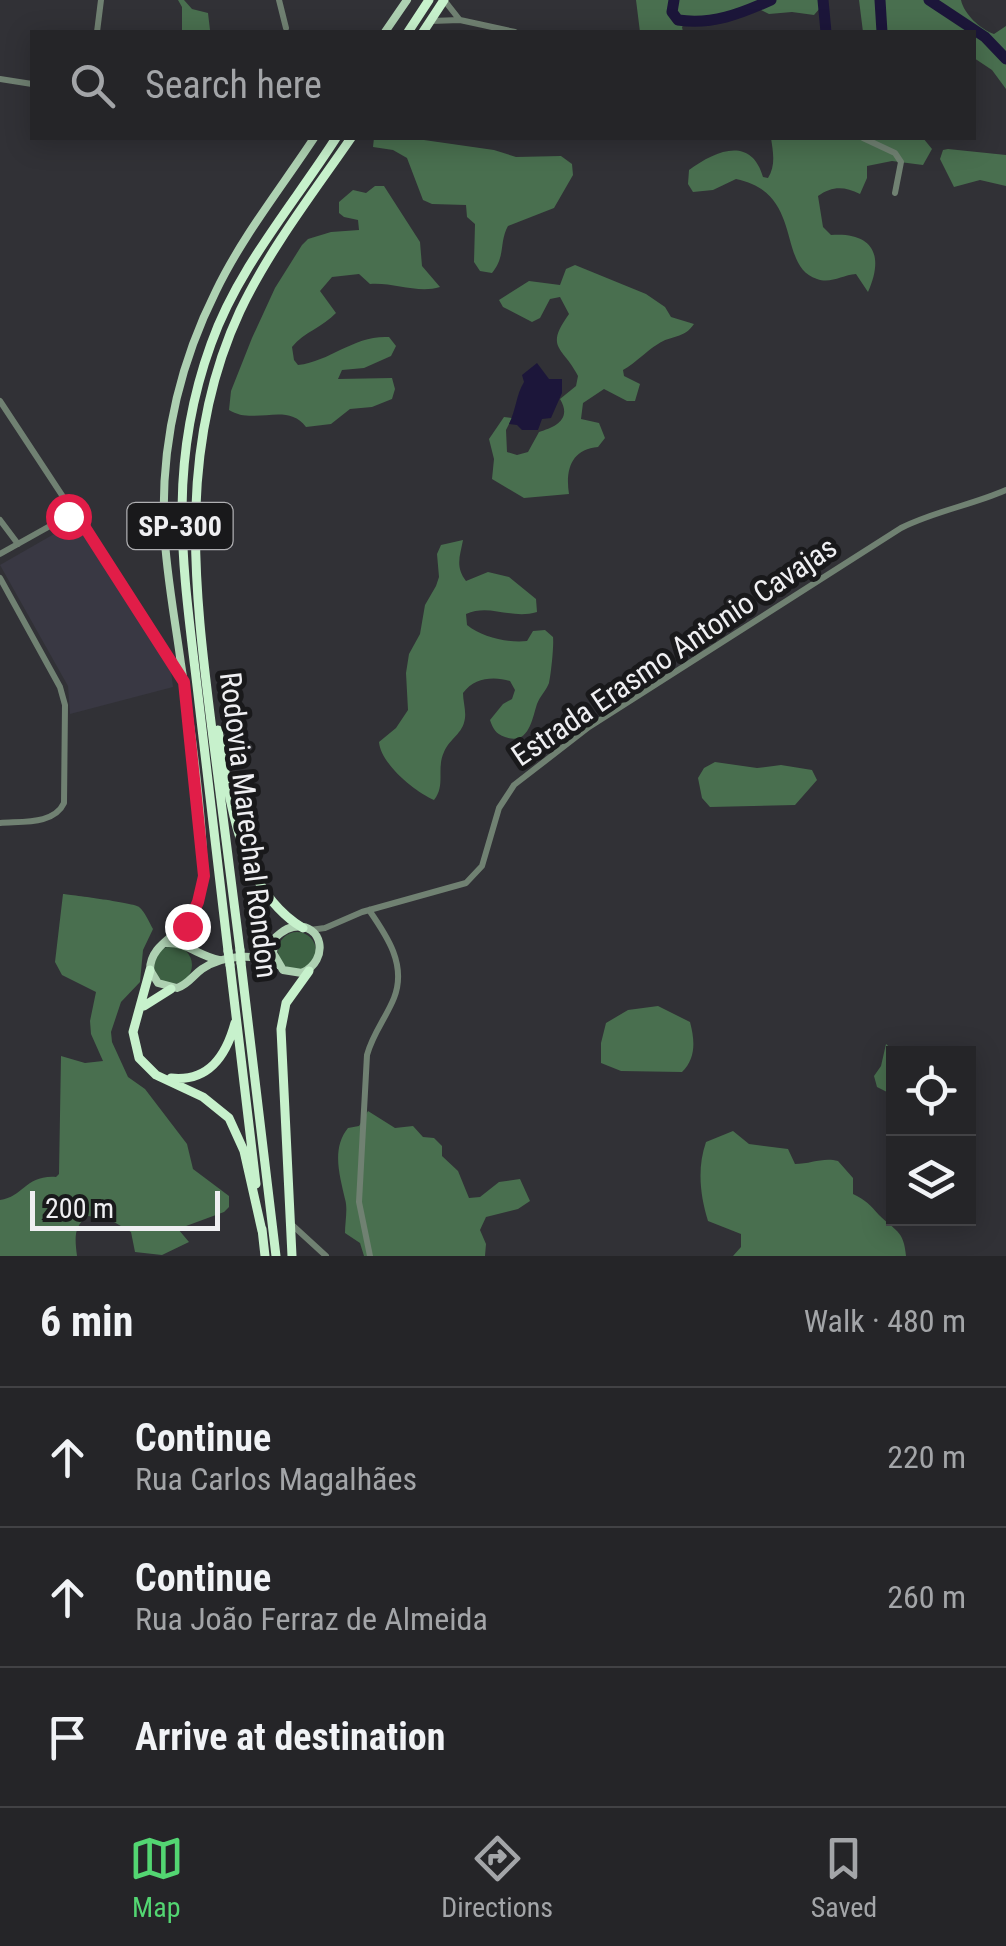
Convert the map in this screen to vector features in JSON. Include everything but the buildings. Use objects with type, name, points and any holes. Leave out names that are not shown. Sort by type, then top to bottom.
[{"type":"highway","points":[[409,30],[429,0]]},
{"type":"highway","points":[[424,30],[444,0]]},
{"type":"highway","name":"Rodovia Marechal Rondon","points":[[266,1256],[237,1016],[226,958],[180,538],[182,457],[193,406],[222,317],[265,240],[335,140]]},
{"type":"highway","name":"Rodovia Marechal Rondon","points":[[276,1256],[208,698],[194,500],[204,422],[240,310],[350,140]]},
{"type":"highway","points":[[208,698],[245,852],[273,902],[306,929]]},
{"type":"highway","points":[[150,970],[133,1032],[136,1050],[144,1064],[160,1077],[203,1096],[229,1118],[244,1151],[262,1231]]},
{"type":"highway","points":[[292,1251],[281,1029],[286,1003],[309,970]]},
{"type":"highway","points":[[142,1008],[171,988]]},
{"type":"highway","points":[[160,1077],[184,1080],[209,1071],[224,1051],[237,1016]]},
{"type":"main road","points":[[386,30],[407,0]]},
{"type":"main road","points":[[195,974],[196,962],[186,933],[204,876],[164,529],[166,460],[180,388],[200,326],[224,276],[313,140]]},
{"type":"main road","points":[[189,919],[152,955],[150,970],[158,983],[171,988],[188,984],[195,974],[226,958]]},
{"type":"main road","points":[[163,945],[176,942],[190,950],[226,958],[254,956],[289,973],[309,970],[320,957],[318,940],[306,929],[284,930],[254,956]]},
{"type":"main road","points":[[276,940],[273,952],[278,965]]},
{"type":"street","points":[[98,30],[101,0]]},
{"type":"street","points":[[278,0],[286,28]]},
{"type":"street","points":[[444,0],[460,20]]},
{"type":"street","points":[[430,22],[460,20],[506,30]]},
{"type":"street","points":[[0,79],[30,84]]},
{"type":"street","points":[[867,140],[896,153],[901,162],[895,193]]},
{"type":"street","points":[[0,400],[184,682]]},
{"type":"street","name":"Estrada Erasmo Antonio Cavajas","points":[[366,911],[455,888],[478,875],[504,797],[589,727],[901,528],[1006,490]]},
{"type":"street","points":[[0,554],[75,512]]},
{"type":"street","points":[[0,520],[18,544]]},
{"type":"street","points":[[0,578],[60,686],[64,705],[64,803],[60,811],[47,818],[0,823]]},
{"type":"street","points":[[306,929],[325,928],[366,911],[391,942],[398,966],[395,996],[372,1035],[367,1055],[359,1202],[370,1256]]},
{"type":"street","points":[[318,940],[325,928]]},
{"type":"street","points":[[290,1223],[326,1256]]},
{"type":"street","points":[[292,1251],[307,1240]]},
{"type":"shaded area","points":[[537,363],[549,379],[562,379],[562,393],[551,418],[542,419],[538,430],[522,430],[509,424],[524,382],[522,375]]},
{"type":"shaded area","points":[[75,522],[171,671],[173,687],[70,714],[68,686],[0,565]]},
{"type":"green space","points":[[178,0],[208,13],[210,30],[182,30],[182,7]]},
{"type":"green space","points":[[636,0],[827,0],[814,15],[769,14],[751,5],[722,15],[689,19],[683,30],[640,30]]},
{"type":"green space","points":[[859,0],[961,0],[969,16],[989,32],[994,34],[1006,26],[1006,89],[992,70],[976,59],[976,30],[863,30]]},
{"type":"green space","points":[[374,140],[424,140],[516,157],[561,156],[572,164],[573,175],[554,208],[508,226],[492,273],[480,271],[474,262],[475,224],[467,217],[466,205],[423,200],[407,158],[393,150],[373,147]]},
{"type":"green space","points":[[771,140],[925,140],[932,149],[923,165],[892,161],[867,166],[860,194],[838,188],[818,196],[823,227],[831,235],[856,237],[871,248],[875,267],[868,292],[856,274],[822,280],[805,272],[781,213],[758,187],[736,179],[713,190],[693,192],[688,184],[689,170],[710,157],[731,151],[750,156],[763,177],[768,178]]},
{"type":"green space","points":[[943,150],[1006,155],[1006,186],[980,180],[954,187],[940,159]]},
{"type":"green space","points":[[375,186],[384,186],[420,242],[422,266],[440,287],[370,284],[359,274],[332,277],[320,291],[336,313],[292,347],[298,365],[365,340],[389,337],[396,346],[391,356],[364,368],[342,370],[338,379],[392,378],[392,399],[372,407],[350,409],[331,424],[306,427],[298,419],[280,414],[249,416],[229,410],[231,391],[252,338],[275,288],[302,245],[308,239],[331,232],[359,230],[358,220],[339,213],[339,202],[353,190],[366,193]]},
{"type":"green space","points":[[575,265],[646,294],[665,307],[671,317],[694,324],[623,370],[624,376],[640,384],[635,401],[604,389],[583,403],[581,419],[599,423],[605,438],[598,447],[582,452],[572,462],[569,494],[524,498],[492,479],[494,459],[489,439],[504,417],[512,418],[506,430],[507,452],[528,452],[539,432],[563,417],[560,399],[576,386],[578,376],[558,347],[558,334],[569,314],[560,297],[550,299],[540,318],[532,322],[503,307],[499,300],[529,281],[560,285],[566,269]]},
{"type":"green space","points":[[463,540],[459,566],[466,581],[488,572],[509,577],[536,599],[537,612],[475,611],[466,614],[467,625],[487,636],[511,641],[527,641],[533,631],[545,630],[553,637],[551,667],[549,683],[531,723],[519,738],[499,734],[490,720],[512,699],[515,690],[510,681],[484,679],[463,693],[464,723],[444,752],[440,789],[434,800],[400,776],[379,742],[396,728],[408,710],[409,654],[439,577],[437,554],[441,545]]},
{"type":"green space","points":[[715,762],[812,770],[817,780],[795,805],[710,807],[702,798],[698,778],[704,768]]},
{"type":"green space","points":[[63,894],[135,905],[147,917],[153,929],[143,950],[140,982],[121,1002],[111,1032],[112,1042],[128,1077],[145,1089],[187,1144],[193,1169],[229,1196],[229,1207],[224,1212],[178,1229],[189,1242],[162,1255],[135,1252],[131,1232],[109,1219],[88,1216],[77,1229],[77,1256],[0,1256],[0,1200],[38,1179],[59,1174],[61,1056],[85,1063],[103,1061],[91,1034],[96,992],[62,975],[55,962]]},
{"type":"green space","points":[[297,932],[311,937],[316,951],[311,965],[297,970],[283,965],[278,951],[283,937]]},
{"type":"green space","points":[[173,946],[187,951],[192,965],[187,979],[173,984],[159,979],[154,965],[159,951]]},
{"type":"green space","points":[[658,1006],[690,1022],[693,1049],[682,1072],[621,1071],[601,1063],[606,1023],[628,1010]]},
{"type":"green space","points":[[886,1044],[886,1092],[877,1087],[874,1076],[881,1066]]},
{"type":"green space","points":[[368,1111],[395,1128],[413,1126],[423,1137],[434,1138],[442,1146],[442,1156],[458,1171],[469,1198],[480,1197],[499,1182],[520,1179],[530,1201],[518,1209],[486,1217],[480,1230],[486,1244],[485,1256],[364,1256],[360,1243],[345,1233],[346,1207],[338,1163],[340,1145],[348,1128],[359,1126]]},
{"type":"green space","points":[[733,1131],[749,1144],[788,1149],[795,1164],[838,1161],[853,1178],[853,1194],[901,1236],[906,1256],[733,1256],[741,1247],[741,1234],[708,1221],[701,1191],[706,1142]]},
{"type":"waterway","points":[[674,0],[672,12],[678,20],[690,21],[726,17],[771,0]]},
{"type":"waterway","points":[[823,0],[826,30]]},
{"type":"waterway","points":[[880,0],[882,30]]},
{"type":"waterway","points":[[929,0],[974,30]]},
{"type":"waterway","points":[[976,31],[1006,59]]},
{"type":"route","points":[[68,516],[75,512],[184,682],[204,876],[203,889],[187,926]]}]
